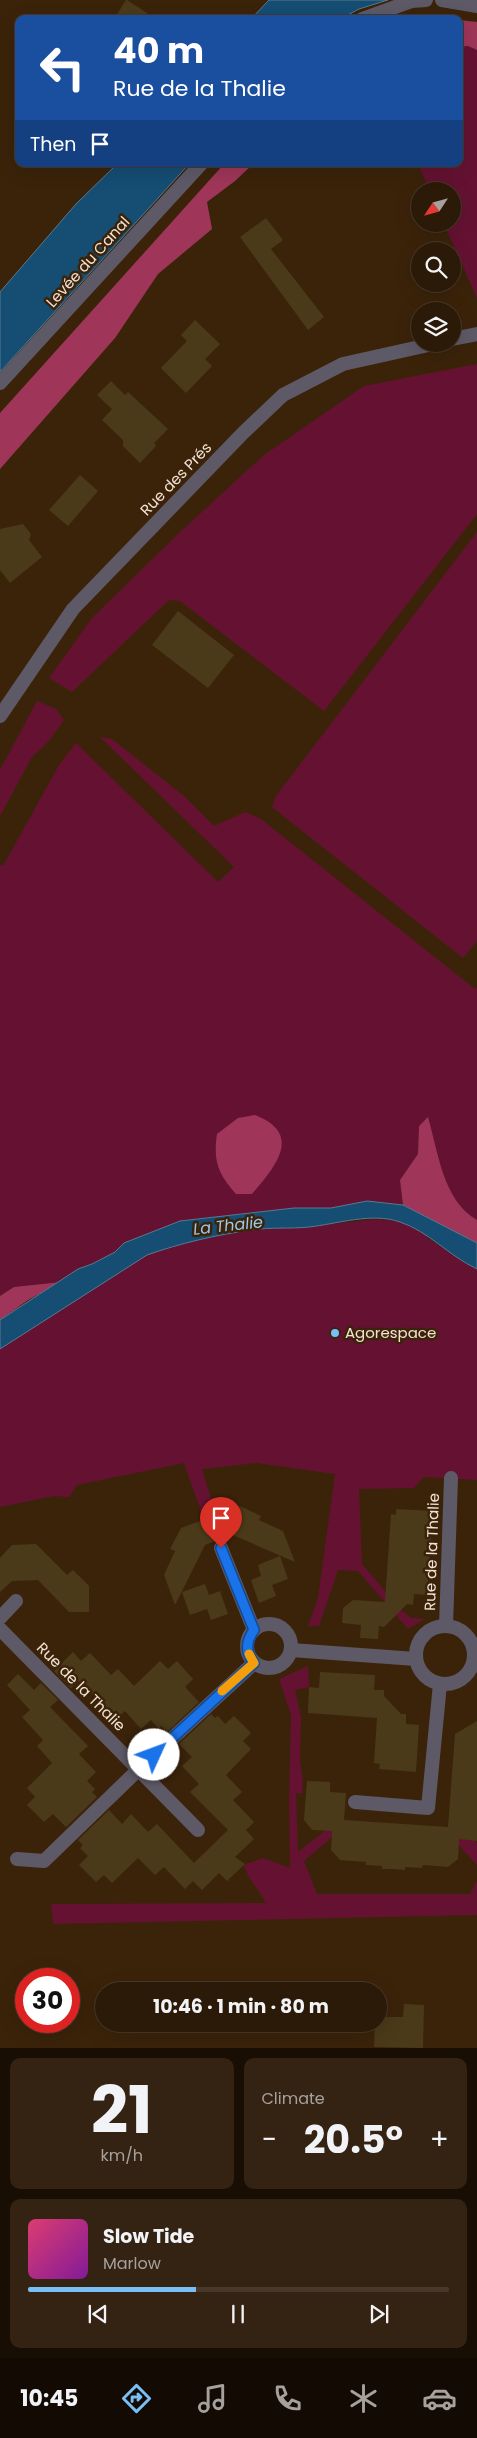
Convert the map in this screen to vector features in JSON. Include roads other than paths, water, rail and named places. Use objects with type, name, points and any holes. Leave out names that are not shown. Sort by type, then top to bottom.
[{"type":"street","points":[[373,15],[412,1],[426,0]]},
{"type":"street","points":[[442,0],[477,6]]},
{"type":"street","name":"Levée du Canal","points":[[0,383],[198,167]]},
{"type":"street","points":[[461,338],[477,334]]},
{"type":"street","name":"Rue des Prés","points":[[0,716],[73,609],[243,433],[283,395],[343,364],[411,349]]},
{"type":"street","name":"Rue de la Thalie","points":[[446,1626],[450,1478]]},
{"type":"street","points":[[221,1548],[254,1630]]},
{"type":"street","points":[[0,1618],[16,1601]]},
{"type":"street","points":[[273,1624],[288,1633],[291,1650],[282,1664],[274,1668],[261,1667],[254,1663],[247,1650],[247,1643],[254,1630],[262,1625],[273,1624]]},
{"type":"street","name":"Rue de la Thalie","points":[[416,1659],[419,1641],[425,1633],[436,1627],[446,1626],[464,1633],[470,1641],[475,1661],[467,1674],[460,1680],[450,1684],[440,1684]]},
{"type":"street","name":"Rue de la Thalie","points":[[0,1629],[198,1830]]},
{"type":"street","points":[[291,1650],[416,1659],[423,1675],[431,1681],[440,1684],[428,1808],[355,1802]]},
{"type":"street","points":[[17,1859],[44,1862],[139,1768],[254,1663]]},
{"type":"water","points":[[269,0],[388,0],[359,9],[348,15],[255,15]]},
{"type":"water","points":[[114,167],[186,167],[0,372],[0,292],[76,204]]},
{"type":"water","name":"La Thalie","points":[[367,1201],[403,1205],[477,1243],[477,1269],[420,1231],[389,1219],[366,1218],[309,1227],[238,1232],[186,1243],[147,1255],[0,1349],[0,1320],[78,1269],[115,1252],[124,1243],[180,1221],[294,1208],[331,1208]]},
{"type":"place","name":"Agorespace","points":[[335,1333]]}]
